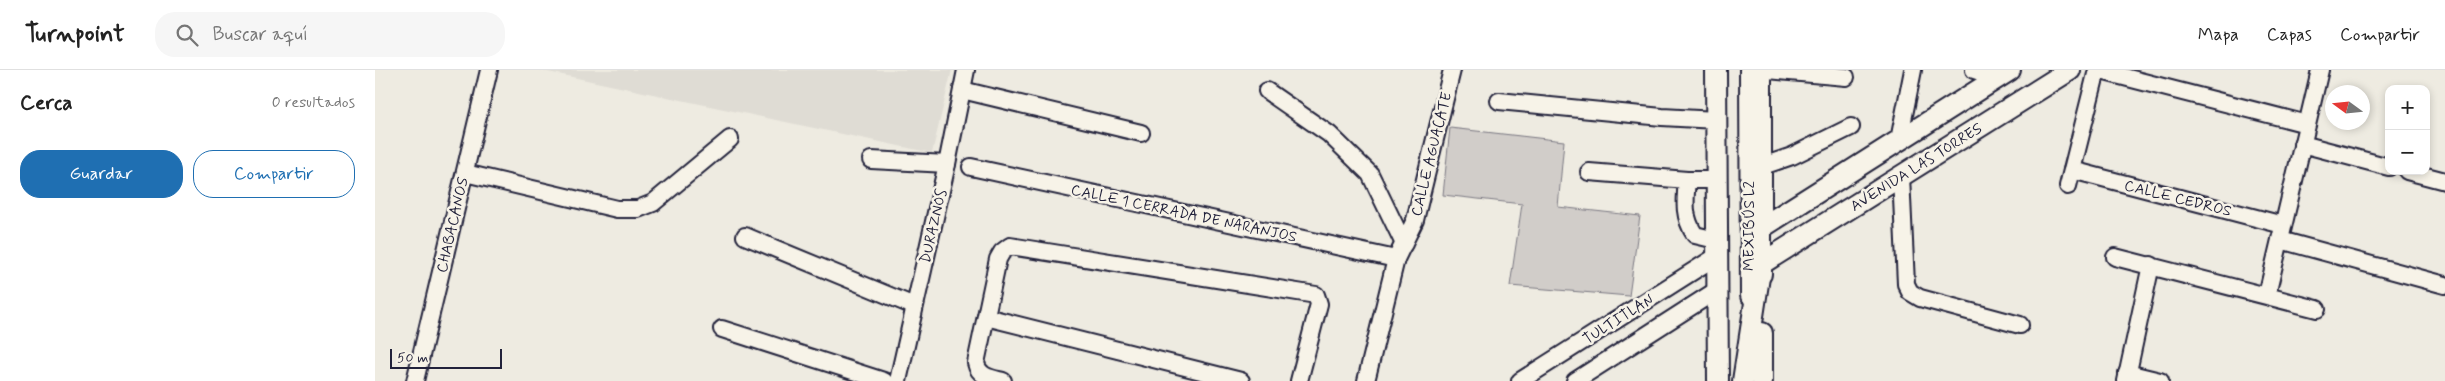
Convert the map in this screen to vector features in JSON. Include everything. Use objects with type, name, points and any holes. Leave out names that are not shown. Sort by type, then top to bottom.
[{"type":"main road","points":[[1716,70],[1718,381]]},
{"type":"main road","points":[[1749,381],[1761,264],[1761,228],[1755,169],[1761,70]]},
{"type":"main road","name":"AVENIDA LAS TORRES","points":[[1761,264],[2070,70]]},
{"type":"main road","name":"AVENIDA LAS TORRES","points":[[1761,228],[2004,74]]},
{"type":"main road","points":[[1749,381],[1748,356],[1761,264]]},
{"type":"street","name":"CHABACANOS","points":[[415,381],[489,70]]},
{"type":"street","name":"DURAZNOS","points":[[898,381],[947,164],[966,70]]},
{"type":"street","name":"CALLE AGUACATE","points":[[1366,381],[1396,259],[1415,220],[1452,70]]},
{"type":"street","name":"MEXIBÚS L2","points":[[1722,70],[1723,381]]},
{"type":"street","name":"MEXIBÚS L2","points":[[1748,70],[1755,169],[1748,356]]},
{"type":"street","points":[[1768,70],[1846,78]]},
{"type":"street","points":[[1899,140],[1913,70]]},
{"type":"street","points":[[1974,70],[2004,74]]},
{"type":"street","points":[[2097,70],[2307,124]]},
{"type":"street","name":"CALLE CEDROS","points":[[2097,70],[2070,178],[2282,232],[2445,285]]},
{"type":"street","points":[[2267,295],[2320,70]]},
{"type":"street","points":[[962,90],[1141,133]]},
{"type":"street","points":[[1267,91],[1329,134],[1370,174],[1404,244]]},
{"type":"street","points":[[1499,101],[1662,117],[1716,120]]},
{"type":"street","points":[[1755,169],[1792,156],[1851,127]]},
{"type":"street","points":[[465,173],[617,209],[638,209],[653,203],[729,139]]},
{"type":"street","points":[[2303,144],[2385,165]]},
{"type":"street","points":[[871,160],[947,164]]},
{"type":"street","name":"CALLE 1 CERRADA DE NARANJOS","points":[[971,167],[1396,259]]},
{"type":"street","points":[[1589,172],[1687,180],[1716,180]]},
{"type":"street","points":[[2421,175],[2445,182]]},
{"type":"street","points":[[1901,176],[1906,284],[1911,292],[1920,298],[2020,326]]},
{"type":"street","points":[[1687,180],[1685,210],[1687,223],[1695,235],[1716,248]]},
{"type":"street","points":[[745,236],[914,306]]},
{"type":"street","points":[[1003,381],[983,376],[977,369],[976,362],[997,259],[1010,246],[1308,293],[1316,296],[1319,304],[1299,381]]},
{"type":"street","name":"TULTITLAN","points":[[1520,381],[1716,248]]},
{"type":"street","points":[[2115,257],[2317,309]]},
{"type":"street","points":[[2151,266],[2127,377],[2160,381]]},
{"type":"street","name":"TULTITLAN","points":[[1575,381],[1717,290]]},
{"type":"street","points":[[986,317],[1241,381]]},
{"type":"street","points":[[722,329],[884,381]]},
{"type":"shaded area","points":[[539,70],[952,70],[932,153]]},
{"type":"shaded area","points":[[1450,128],[1564,141],[1558,207],[1640,216],[1629,296],[1510,286],[1522,204],[1443,195]]}]
